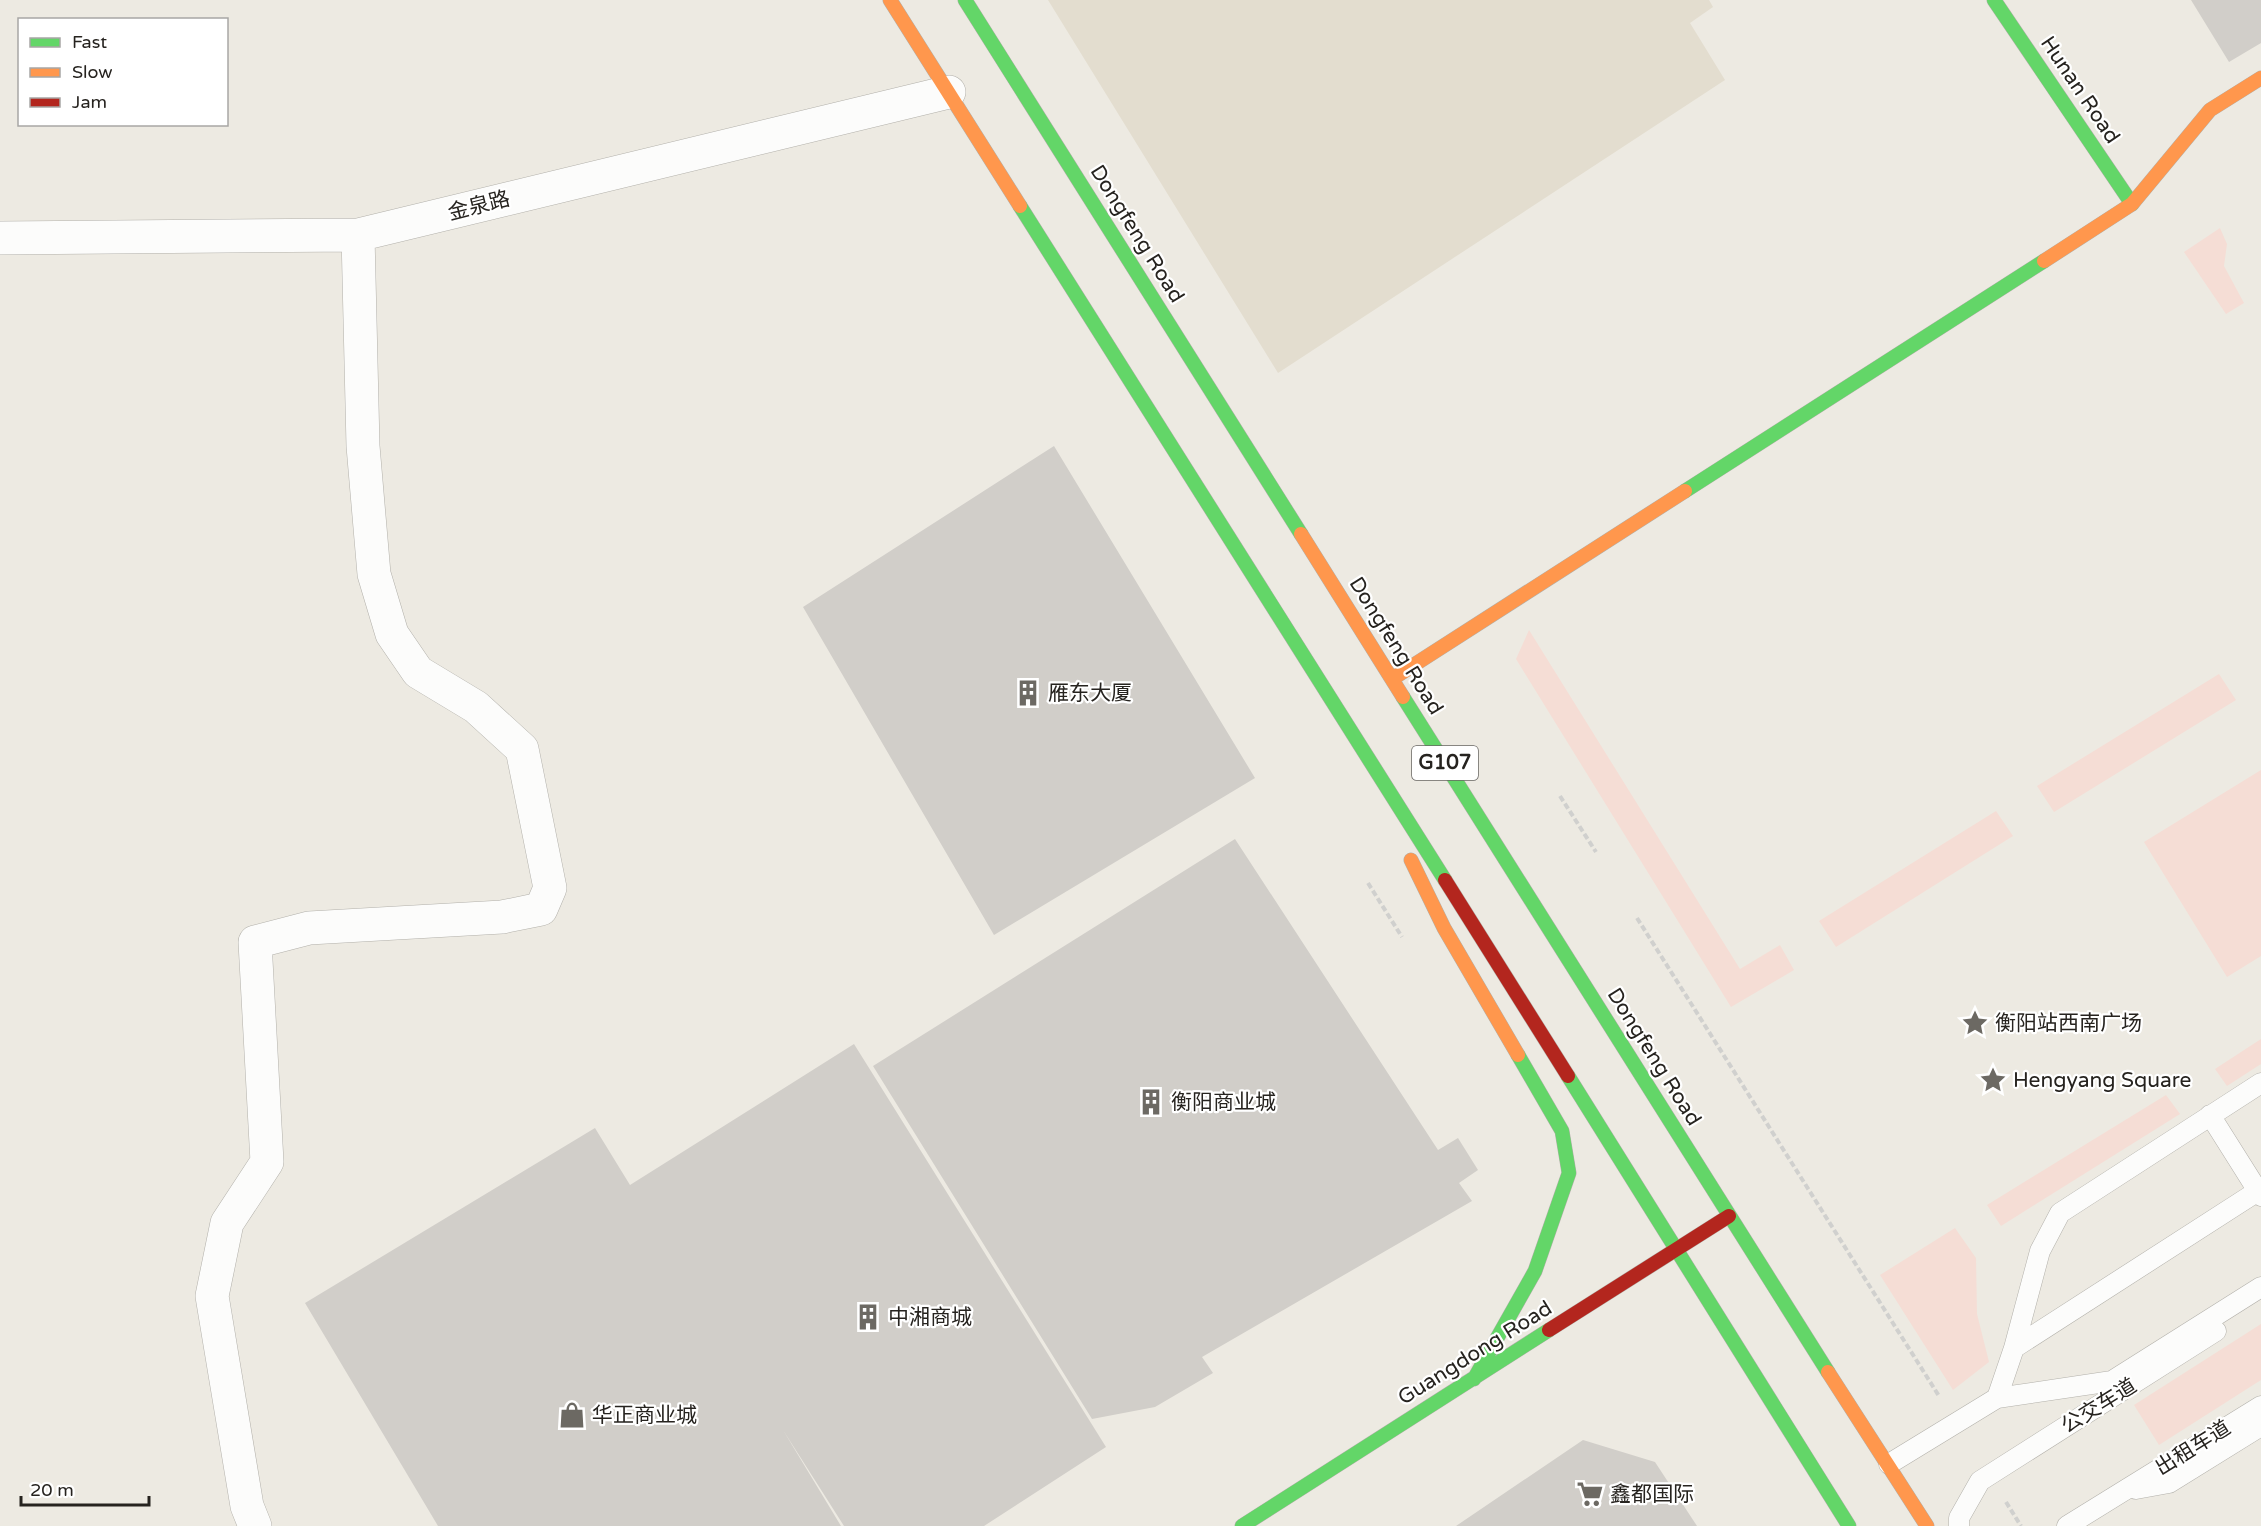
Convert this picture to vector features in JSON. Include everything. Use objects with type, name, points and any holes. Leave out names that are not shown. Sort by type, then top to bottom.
[{"type":"main road","name":"G107","points":[[891,0],[1850,1526]]},
{"type":"main road","name":"Dongfeng Road","points":[[965,0],[1729,1216],[1927,1526]]},
{"type":"main road","name":"Hunan Road","points":[[1994,0],[2132,204]]},
{"type":"main road","points":[[1392,679],[2132,204],[2210,110],[2261,78]]},
{"type":"main road","points":[[1333,703],[1391,820]]},
{"type":"main road","points":[[1407,853],[1444,928],[1562,1131],[1569,1173],[1535,1271],[1474,1379]]},
{"type":"main road","name":"Guangdong Road","points":[[1242,1526],[1729,1216]]},
{"type":"street","name":"金泉路","points":[[0,238],[358,235],[949,92]]},
{"type":"street","points":[[255,1526],[247,1506],[212,1296],[227,1223],[267,1161],[255,942],[309,928],[502,917],[540,909],[550,888],[522,749],[476,707],[418,672],[392,634],[374,573],[363,446],[358,235]]},
{"type":"lane","points":[[1997,1398],[2014,1348],[2040,1251],[2060,1213],[2261,1083]]},
{"type":"lane","points":[[2014,1348],[2260,1192],[2210,1115]]},
{"type":"lane","points":[[1889,1464],[1997,1398],[2112,1381],[2261,1287]]},
{"type":"lane","name":"公交车道","points":[[1959,1526],[1959,1518],[1980,1481],[2261,1303]]},
{"type":"lane","name":"出租车道","points":[[2067,1526],[2261,1406]]},
{"type":"lane","name":"出租车道","points":[[2124,1491],[2169,1483],[2261,1426]]},
{"type":"path","points":[[1560,795],[1596,852]]},
{"type":"path","points":[[1368,883],[1405,941]]},
{"type":"path","points":[[1636,918],[1956,1424]]},
{"type":"path","points":[[1989,1476],[2021,1526]]},
{"type":"shaded area","points":[[1048,0],[1709,0],[1713,7],[1690,23],[1725,80],[1278,373]]},
{"type":"shaded area","points":[[2220,228],[2227,244],[2224,266],[2244,303],[2226,314],[2184,252]]},
{"type":"shaded area","points":[[1529,630],[1740,969],[1780,945],[1794,970],[1731,1007],[1516,659]]},
{"type":"shaded area","points":[[2219,674],[2236,700],[2054,812],[2037,786]]},
{"type":"shaded area","points":[[2261,770],[2261,956],[2227,977],[2144,842]]},
{"type":"shaded area","points":[[1996,811],[2013,836],[1836,947],[1819,921]]},
{"type":"shaded area","points":[[2261,1039],[2261,1064],[2227,1086],[2215,1069]]},
{"type":"shaded area","points":[[2166,1095],[2180,1114],[2001,1226],[1987,1205]]},
{"type":"shaded area","points":[[1955,1228],[1976,1258],[1977,1314],[1989,1362],[1953,1390],[1880,1275]]},
{"type":"shaded area","points":[[2261,1324],[2261,1380],[2159,1445],[2134,1405]]},
{"type":"building","points":[[2191,0],[2261,0],[2261,43],[2229,62]]},
{"type":"building","name":"雁东大厦","points":[[1054,446],[1255,778],[994,935],[803,607]]},
{"type":"building","name":"衡阳商业城","points":[[1235,839],[1438,1150],[1458,1138],[1478,1170],[1459,1183],[1472,1201],[1202,1357],[1213,1373],[1155,1407],[1092,1419],[873,1066]]},
{"type":"building","points":[[854,1044],[1106,1447],[984,1526],[844,1526],[783,1430],[841,1526],[438,1526],[305,1303],[595,1128],[630,1185]]},
{"type":"building","name":"鑫都国际","points":[[1583,1440],[1655,1462],[1697,1526],[1456,1526]]},
{"type":"traffic: fast","points":[[965,0],[1301,534]]},
{"type":"traffic: fast","points":[[1994,0],[2132,204]]},
{"type":"traffic: fast","points":[[1020,206],[1445,880]]},
{"type":"traffic: fast","points":[[1685,491],[2044,261]]},
{"type":"traffic: fast","points":[[1403,697],[1828,1372]]},
{"type":"traffic: fast","points":[[1474,1379],[1535,1271],[1569,1173],[1562,1131],[1518,1055]]},
{"type":"traffic: fast","points":[[1568,1076],[1849,1526]]},
{"type":"traffic: fast","points":[[1242,1526],[1549,1330]]},
{"type":"traffic: slow","points":[[890,0],[1020,206]]},
{"type":"traffic: slow","points":[[2044,261],[2132,204],[2210,110],[2261,78]]},
{"type":"traffic: slow","points":[[1392,679],[1685,491]]},
{"type":"traffic: slow","points":[[1301,534],[1403,697]]},
{"type":"traffic: slow","points":[[1411,860],[1444,928],[1518,1055]]},
{"type":"traffic: slow","points":[[1828,1372],[1927,1526]]},
{"type":"traffic: jam","points":[[1445,880],[1568,1076]]},
{"type":"traffic: jam","points":[[1549,1330],[1729,1216]]},
{"type":"place","name":"雁东大厦","points":[[1028,693]]},
{"type":"place","name":"衡阳站西南广场","points":[[1975,1023]]},
{"type":"place","name":"Hengyang Square","points":[[1993,1080]]},
{"type":"place","name":"衡阳商业城","points":[[1151,1102]]},
{"type":"place","name":"中湘商城","points":[[868,1317]]},
{"type":"place","name":"华正商业城","points":[[572,1415]]},
{"type":"place","name":"鑫都国际","points":[[1590,1494]]}]
